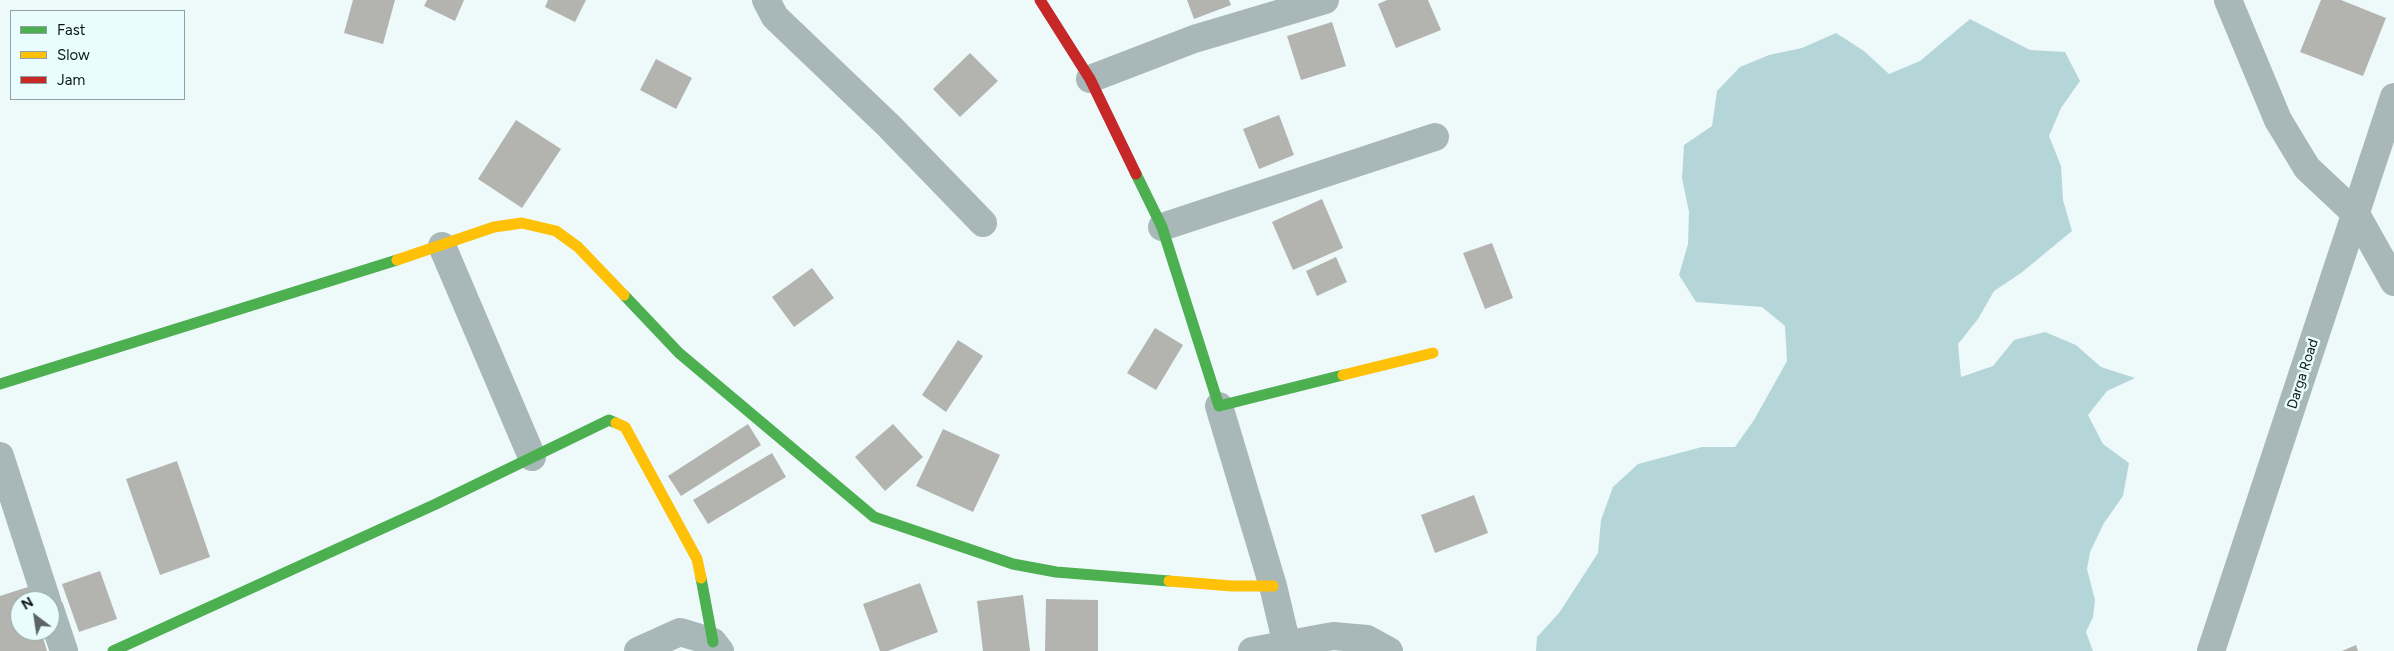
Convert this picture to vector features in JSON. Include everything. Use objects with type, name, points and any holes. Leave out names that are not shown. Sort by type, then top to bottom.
[{"type":"street","points":[[766,0],[775,17],[888,126],[983,223]]},
{"type":"street","points":[[1040,0],[1090,79],[1162,227],[1219,406],[1273,586],[1287,645]]},
{"type":"street","points":[[1090,79],[1194,39],[1325,0]]},
{"type":"street","points":[[2228,0],[2278,120],[2307,168],[2356,214],[2394,282]]},
{"type":"street","name":"Darga Road","points":[[2211,651],[2356,214],[2383,163],[2394,98]]},
{"type":"street","points":[[1162,227],[1435,138]]},
{"type":"street","points":[[0,384],[442,246],[494,228],[522,222],[556,231],[578,247],[679,353],[874,518],[1013,564],[1056,572],[1232,586],[1273,586]]},
{"type":"street","points":[[442,246],[532,457]]},
{"type":"street","points":[[1219,406],[1433,353]]},
{"type":"street","points":[[113,651],[436,504],[609,420],[625,427],[697,559],[716,647]]},
{"type":"street","points":[[0,456],[44,591]]},
{"type":"street","points":[[638,651],[680,632],[716,647]]},
{"type":"street","points":[[1252,651],[1333,636],[1367,639],[1389,651]]},
{"type":"street","points":[[60,639],[64,651]]},
{"type":"water","points":[[1970,19],[2030,50],[2065,52],[2080,81],[2061,108],[2049,136],[2061,166],[2063,200],[2072,231],[2021,273],[1994,291],[1978,319],[1958,344],[1961,377],[1993,366],[2014,340],[2045,332],[2076,345],[2101,367],[2135,378],[2107,391],[2088,415],[2103,444],[2129,463],[2123,496],[2104,523],[2090,552],[2087,569],[2095,600],[2093,617],[2086,632],[2093,651],[1536,651],[1537,637],[1559,613],[1598,553],[1601,520],[1613,487],[1638,464],[1702,447],[1735,447],[1754,420],[1787,361],[1785,326],[1762,307],[1696,302],[1679,275],[1688,244],[1689,212],[1682,178],[1684,145],[1712,126],[1717,91],[1740,67],[1769,55],[1802,48],[1836,33],[1864,51],[1889,74],[1920,61]]},
{"type":"building","points":[[353,0],[395,0],[383,44],[344,33]]},
{"type":"building","points":[[427,0],[464,0],[455,21],[424,6]]},
{"type":"building","points":[[548,0],[586,0],[575,22],[545,7]]},
{"type":"building","points":[[1187,0],[1229,0],[1231,5],[1194,19]]},
{"type":"building","points":[[1387,0],[1428,0],[1441,30],[1396,48],[1378,4]]},
{"type":"building","points":[[2321,0],[2341,0],[2386,18],[2363,76],[2300,52]]},
{"type":"building","points":[[1332,22],[1346,66],[1301,80],[1287,36]]},
{"type":"building","points":[[970,53],[998,81],[960,117],[933,89]]},
{"type":"building","points":[[656,59],[692,78],[676,109],[640,90]]},
{"type":"building","points":[[1279,115],[1294,155],[1259,169],[1243,129]]},
{"type":"building","points":[[516,120],[561,149],[522,208],[478,179]]},
{"type":"building","points":[[1322,199],[1343,248],[1293,270],[1272,222]]},
{"type":"building","points":[[1492,243],[1513,298],[1485,309],[1463,253]]},
{"type":"building","points":[[1336,257],[1347,282],[1317,296],[1306,271]]},
{"type":"building","points":[[812,268],[834,298],[794,327],[772,297]]},
{"type":"building","points":[[1155,328],[1183,345],[1156,390],[1127,373]]},
{"type":"building","points":[[958,340],[983,356],[946,412],[922,395]]},
{"type":"building","points":[[748,424],[761,445],[681,496],[668,476]]},
{"type":"building","points":[[893,424],[923,457],[885,491],[855,457]]},
{"type":"building","points":[[943,429],[1000,455],[973,512],[916,486]]},
{"type":"building","points":[[772,453],[786,477],[708,524],[693,500]]},
{"type":"building","points":[[177,461],[210,557],[160,575],[126,479]]},
{"type":"building","points":[[1474,495],[1488,533],[1435,553],[1421,515]]},
{"type":"building","points":[[100,571],[117,619],[79,632],[62,584]]},
{"type":"building","points":[[920,583],[938,632],[888,651],[880,651],[863,604]]},
{"type":"building","points":[[28,587],[29,591],[16,591]]},
{"type":"building","points":[[10,593],[10,641],[44,641],[47,651],[0,651],[0,596]]},
{"type":"building","points":[[1023,595],[1030,651],[983,651],[977,601]]},
{"type":"building","points":[[1046,599],[1098,600],[1098,651],[1045,651]]},
{"type":"building","points":[[2356,645],[2358,651],[2342,651]]},
{"type":"traffic: fast","points":[[1136,174],[1162,227],[1219,406],[1343,375]]},
{"type":"traffic: fast","points":[[0,384],[397,260]]},
{"type":"traffic: fast","points":[[624,295],[679,353],[874,517],[1013,564],[1056,572],[1169,581]]},
{"type":"traffic: fast","points":[[113,651],[436,504],[609,420],[616,423]]},
{"type":"traffic: fast","points":[[701,578],[713,642]]},
{"type":"traffic: slow","points":[[397,260],[494,227],[522,223],[556,231],[578,247],[624,295]]},
{"type":"traffic: slow","points":[[1343,375],[1433,353]]},
{"type":"traffic: slow","points":[[616,423],[625,427],[697,559],[701,578]]},
{"type":"traffic: slow","points":[[1169,581],[1232,586],[1273,586]]},
{"type":"traffic: jam","points":[[1040,0],[1090,79],[1136,174]]}]
